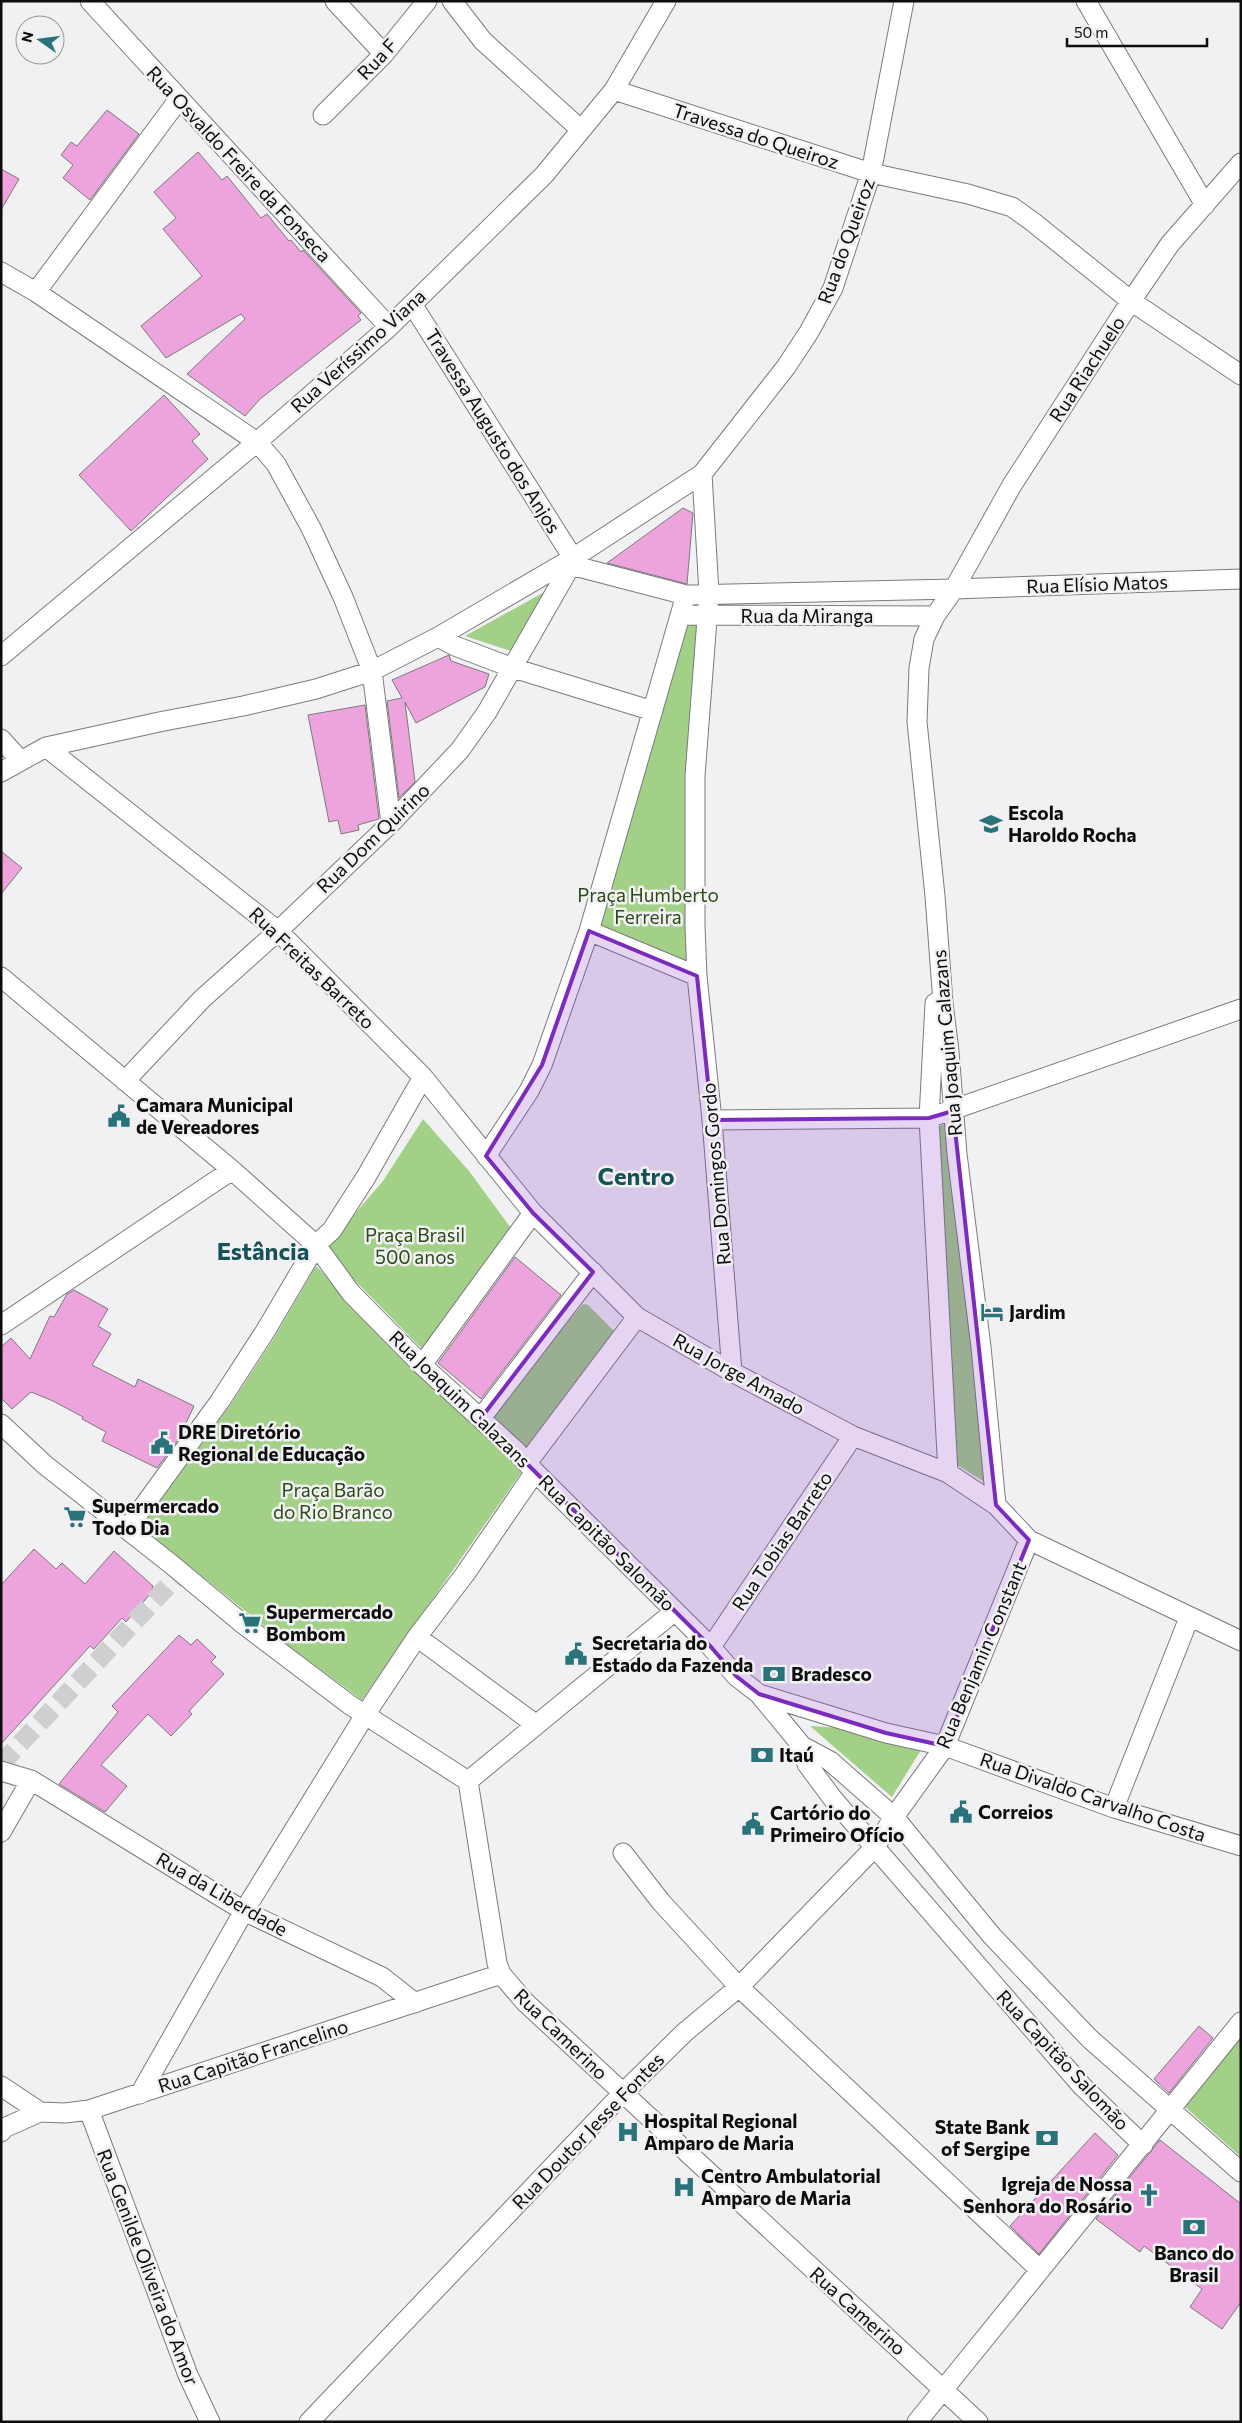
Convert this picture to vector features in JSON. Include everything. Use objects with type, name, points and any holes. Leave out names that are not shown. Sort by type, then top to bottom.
[{"type":"street","name":"Rua Osvaldo Freire da Fonseca","points":[[90,1],[389,326]]},
{"type":"street","points":[[335,1],[384,54]]},
{"type":"street","name":"Rua F","points":[[323,115],[384,54],[427,1]]},
{"type":"street","points":[[452,1],[490,47],[580,130]]},
{"type":"street","name":"Rua Veríssimo Viana","points":[[1,656],[257,442],[389,326],[544,175],[614,90],[666,1]]},
{"type":"street","name":"Rua do Queiroz","points":[[1,772],[46,746],[243,706],[316,689],[372,671],[438,637],[572,562],[702,474],[786,367],[809,332],[833,288],[871,173],[904,1]]},
{"type":"street","points":[[1086,1],[1204,204]]},
{"type":"street","name":"Travessa do Queiroz","points":[[614,90],[871,173],[968,194],[1012,207],[1131,301],[1241,375]]},
{"type":"street","points":[[36,292],[179,99]]},
{"type":"street","name":"Rua Riachuelo","points":[[954,589],[1012,485],[1131,301],[1170,244],[1241,163]]},
{"type":"street","points":[[1,272],[36,292],[257,442],[276,464],[311,528],[344,597],[372,671],[391,823]]},
{"type":"street","name":"Travessa Augusto dos Anjos","points":[[412,304],[572,562]]},
{"type":"street","points":[[589,931],[697,976],[694,926],[695,776],[709,593],[702,474]]},
{"type":"street","name":"Rua da Miranga","points":[[572,562],[686,595],[954,589]]},
{"type":"street","name":"Rua Dom Quirino","points":[[125,1081],[202,999],[391,823],[460,750],[512,668],[572,562]]},
{"type":"street","name":"Rua Elísio Matos","points":[[954,589],[1241,579]]},
{"type":"street","name":"Rua Joaquim Calazans","points":[[954,589],[935,616],[924,639],[919,668],[917,722],[953,1111],[981,1347],[996,1504]]},
{"type":"street","points":[[486,1156],[529,1091],[542,1066],[589,931],[686,595]]},
{"type":"street","name":"Rua da Miranga","points":[[680,615],[935,616]]},
{"type":"street","points":[[438,637],[455,646],[512,668],[653,711]]},
{"type":"street","points":[[1,739],[20,760]]},
{"type":"street","name":"Rua Freitas Barreto","points":[[46,746],[278,930],[423,1077],[486,1156]]},
{"type":"street","points":[[939,955],[931,1044],[929,1118],[948,1473]]},
{"type":"street","name":"Rua Domingos Gordo","points":[[697,976],[712,1120],[732,1372]]},
{"type":"street","name":"Rua Joaquim Calazans","points":[[1,977],[232,1170],[316,1245],[351,1293],[422,1365],[481,1418],[531,1467],[466,1574],[417,1637],[365,1715],[244,1911],[140,2094]]},
{"type":"street","points":[[712,1120],[929,1118],[1241,1009]]},
{"type":"street","points":[[127,1529],[220,1401],[266,1330],[316,1245],[332,1230],[361,1185],[423,1077]]},
{"type":"street","name":"Rua Jorge Amado","points":[[486,1156],[533,1214],[637,1317],[732,1372],[853,1436],[948,1473],[996,1504],[1029,1540]]},
{"type":"street","points":[[1,1325],[232,1170]]},
{"type":"street","points":[[422,1365],[533,1214]]},
{"type":"street","points":[[481,1418],[593,1272]]},
{"type":"street","points":[[531,1467],[637,1317]]},
{"type":"street","points":[[1,1424],[45,1465],[243,1624],[365,1715],[468,1781],[674,1611]]},
{"type":"street","name":"Rua Tobias Barreto","points":[[712,1646],[853,1436]]},
{"type":"street","name":"Rua Capitão Salomão","points":[[531,1467],[674,1611],[712,1646],[736,1676],[759,1694],[802,1746],[830,1761],[894,1817],[992,1936],[1082,2031],[1170,2108],[1143,2145],[1082,2086],[816,1778],[807,1764],[802,1746]]},
{"type":"street","points":[[1029,1540],[1189,1618],[1241,1641]]},
{"type":"street","name":"Rua Benjamin Constant","points":[[875,1847],[945,1746],[1029,1540]]},
{"type":"street","points":[[1114,1808],[1189,1618]]},
{"type":"street","points":[[417,1637],[535,1724]]},
{"type":"street","name":"Rua Divaldo Carvalho Costa","points":[[759,1694],[886,1733],[945,1746],[1114,1808],[1241,1846]]},
{"type":"street","name":"Rua da Liberdade","points":[[1,1771],[31,1780],[244,1911],[382,1977],[415,2003]]},
{"type":"street","points":[[1,1832],[31,1780]]},
{"type":"street","name":"Rua Camerino","points":[[468,1781],[489,1922],[500,1974],[525,2002],[978,2422]]},
{"type":"street","name":"Rua Doutor Jesse Fontes","points":[[309,2422],[623,2093],[685,2032],[739,1987],[875,1847]]},
{"type":"street","points":[[623,1853],[661,1902],[739,1987],[1040,2270]]},
{"type":"street","name":"Rua Capitão Francelino","points":[[3,2130],[40,2112],[65,2113],[88,2110],[140,2094],[500,1974]]},
{"type":"street","points":[[1241,2022],[1170,2108],[1241,2172]]},
{"type":"street","points":[[1,2086],[40,2112]]},
{"type":"street","name":"Rua Genilde Oliveira do Amor","points":[[88,2110],[188,2375],[210,2422]]},
{"type":"street","points":[[916,2422],[1143,2145]]},
{"type":"highlighted area","points":[[589,931],[697,976],[712,1120],[929,1118],[953,1111],[996,1505],[1029,1540],[945,1746],[886,1733],[759,1694],[736,1676],[711,1647],[481,1418],[593,1272],[533,1213],[486,1156],[542,1065]]},
{"type":"green space","points":[[550,589],[517,653],[465,636]]},
{"type":"green space","name":"Praça Humberto Ferreira","points":[[704,608],[699,977],[582,941],[681,613]]},
{"type":"green space","name":"Praça Brasil 500 anos","points":[[423,1119],[469,1171],[511,1228],[423,1350],[324,1249],[383,1181]]},
{"type":"green space","points":[[950,1123],[988,1484],[954,1463],[936,1127]]},
{"type":"green space","name":"Praça Barão do Rio Branco","points":[[316,1266],[523,1470],[362,1700],[290,1647],[141,1527],[231,1404],[274,1338]]},
{"type":"green space","points":[[583,1304],[588,1305],[626,1343],[595,1389],[538,1461],[489,1416]]},
{"type":"green space","points":[[810,1726],[900,1732],[924,1745],[892,1797]]},
{"type":"green space","points":[[1241,2037],[1241,2157],[1183,2105]]},
{"type":"building","points":[[107,110],[139,134],[90,200],[63,178],[73,165],[61,155],[71,142],[77,146]]},
{"type":"building","points":[[198,152],[222,180],[227,176],[261,218],[267,214],[289,241],[291,240],[301,252],[303,250],[361,313],[358,316],[361,320],[260,399],[245,416],[187,374],[245,319],[241,314],[166,358],[141,326],[202,276],[163,229],[176,218],[154,192]]},
{"type":"building","points":[[1,169],[19,179],[1,210]]},
{"type":"building","points":[[164,395],[200,434],[192,441],[208,459],[131,531],[79,475]]},
{"type":"building","points":[[683,508],[693,513],[687,584],[607,563]]},
{"type":"building","points":[[449,655],[451,661],[489,674],[485,687],[416,723],[405,702],[415,782],[399,798],[387,701],[402,698],[392,680]]},
{"type":"building","points":[[365,705],[379,819],[358,825],[359,830],[341,834],[338,820],[329,822],[308,715]]},
{"type":"building","points":[[1,851],[22,868],[1,894]]},
{"type":"building","points":[[515,1257],[561,1295],[481,1399],[438,1363]]},
{"type":"building","points":[[74,1290],[108,1309],[98,1326],[111,1334],[92,1365],[135,1387],[138,1379],[194,1406],[178,1440],[157,1468],[102,1441],[106,1432],[53,1401],[31,1392],[12,1409],[1,1398],[1,1347],[11,1338],[30,1359],[50,1316],[54,1317],[67,1294]]},
{"type":"building","points":[[34,1549],[56,1569],[62,1563],[85,1584],[114,1551],[153,1586],[151,1593],[126,1622],[122,1618],[94,1649],[90,1646],[1,1744],[1,1585]]},
{"type":"building","points":[[179,1635],[191,1645],[197,1639],[216,1657],[211,1662],[224,1674],[189,1711],[192,1714],[171,1736],[148,1714],[101,1765],[127,1786],[105,1812],[59,1784],[118,1712],[112,1706]]},
{"type":"building","points":[[1199,2026],[1213,2038],[1169,2093],[1154,2079]]},
{"type":"building","points":[[1095,2133],[1118,2155],[1039,2254],[1010,2226]]},
{"type":"building","points":[[1160,2140],[1241,2204],[1241,2302],[1222,2329],[1190,2307],[1202,2289],[1144,2246],[1140,2252],[1096,2219]]},
{"type":"tunnel","points":[[1,1764],[181,1572]]},
{"type":"place","name":"Escola Haroldo Rocha","points":[[991,824]]},
{"type":"place","name":"Camara Municipal de Vereadores","points":[[119,1116]]},
{"type":"place","name":"Jardim","points":[[992,1312]]},
{"type":"place","name":"DRE Diretório Regional de Educação","points":[[162,1443]]},
{"type":"place","name":"Supermercado Todo Dia","points":[[75,1517]]},
{"type":"place","name":"Supermercado Bombom","points":[[250,1623]]},
{"type":"place","name":"Secretaria do Estado da Fazenda","points":[[576,1654]]},
{"type":"place","name":"Bradesco","points":[[774,1674]]},
{"type":"place","name":"Itaú","points":[[762,1755]]},
{"type":"place","name":"Correios","points":[[961,1812]]},
{"type":"place","name":"Cartório do Primeiro Ofício","points":[[753,1824]]},
{"type":"place","name":"Hospital Regional Amparo de Maria","points":[[628,2132]]},
{"type":"place","name":"State Bank of Sergipe","points":[[1047,2138]]},
{"type":"place","name":"Centro Ambulatorial Amparo de Maria","points":[[684,2187]]},
{"type":"place","name":"Igreja de Nossa Senhora do Rosário","points":[[1149,2195]]},
{"type":"place","name":"Banco do Brasil","points":[[1194,2227]]},
{"type":"district","name":"Centro","points":[[636,1177]]},
{"type":"district","name":"Estância","points":[[263,1252]]}]
